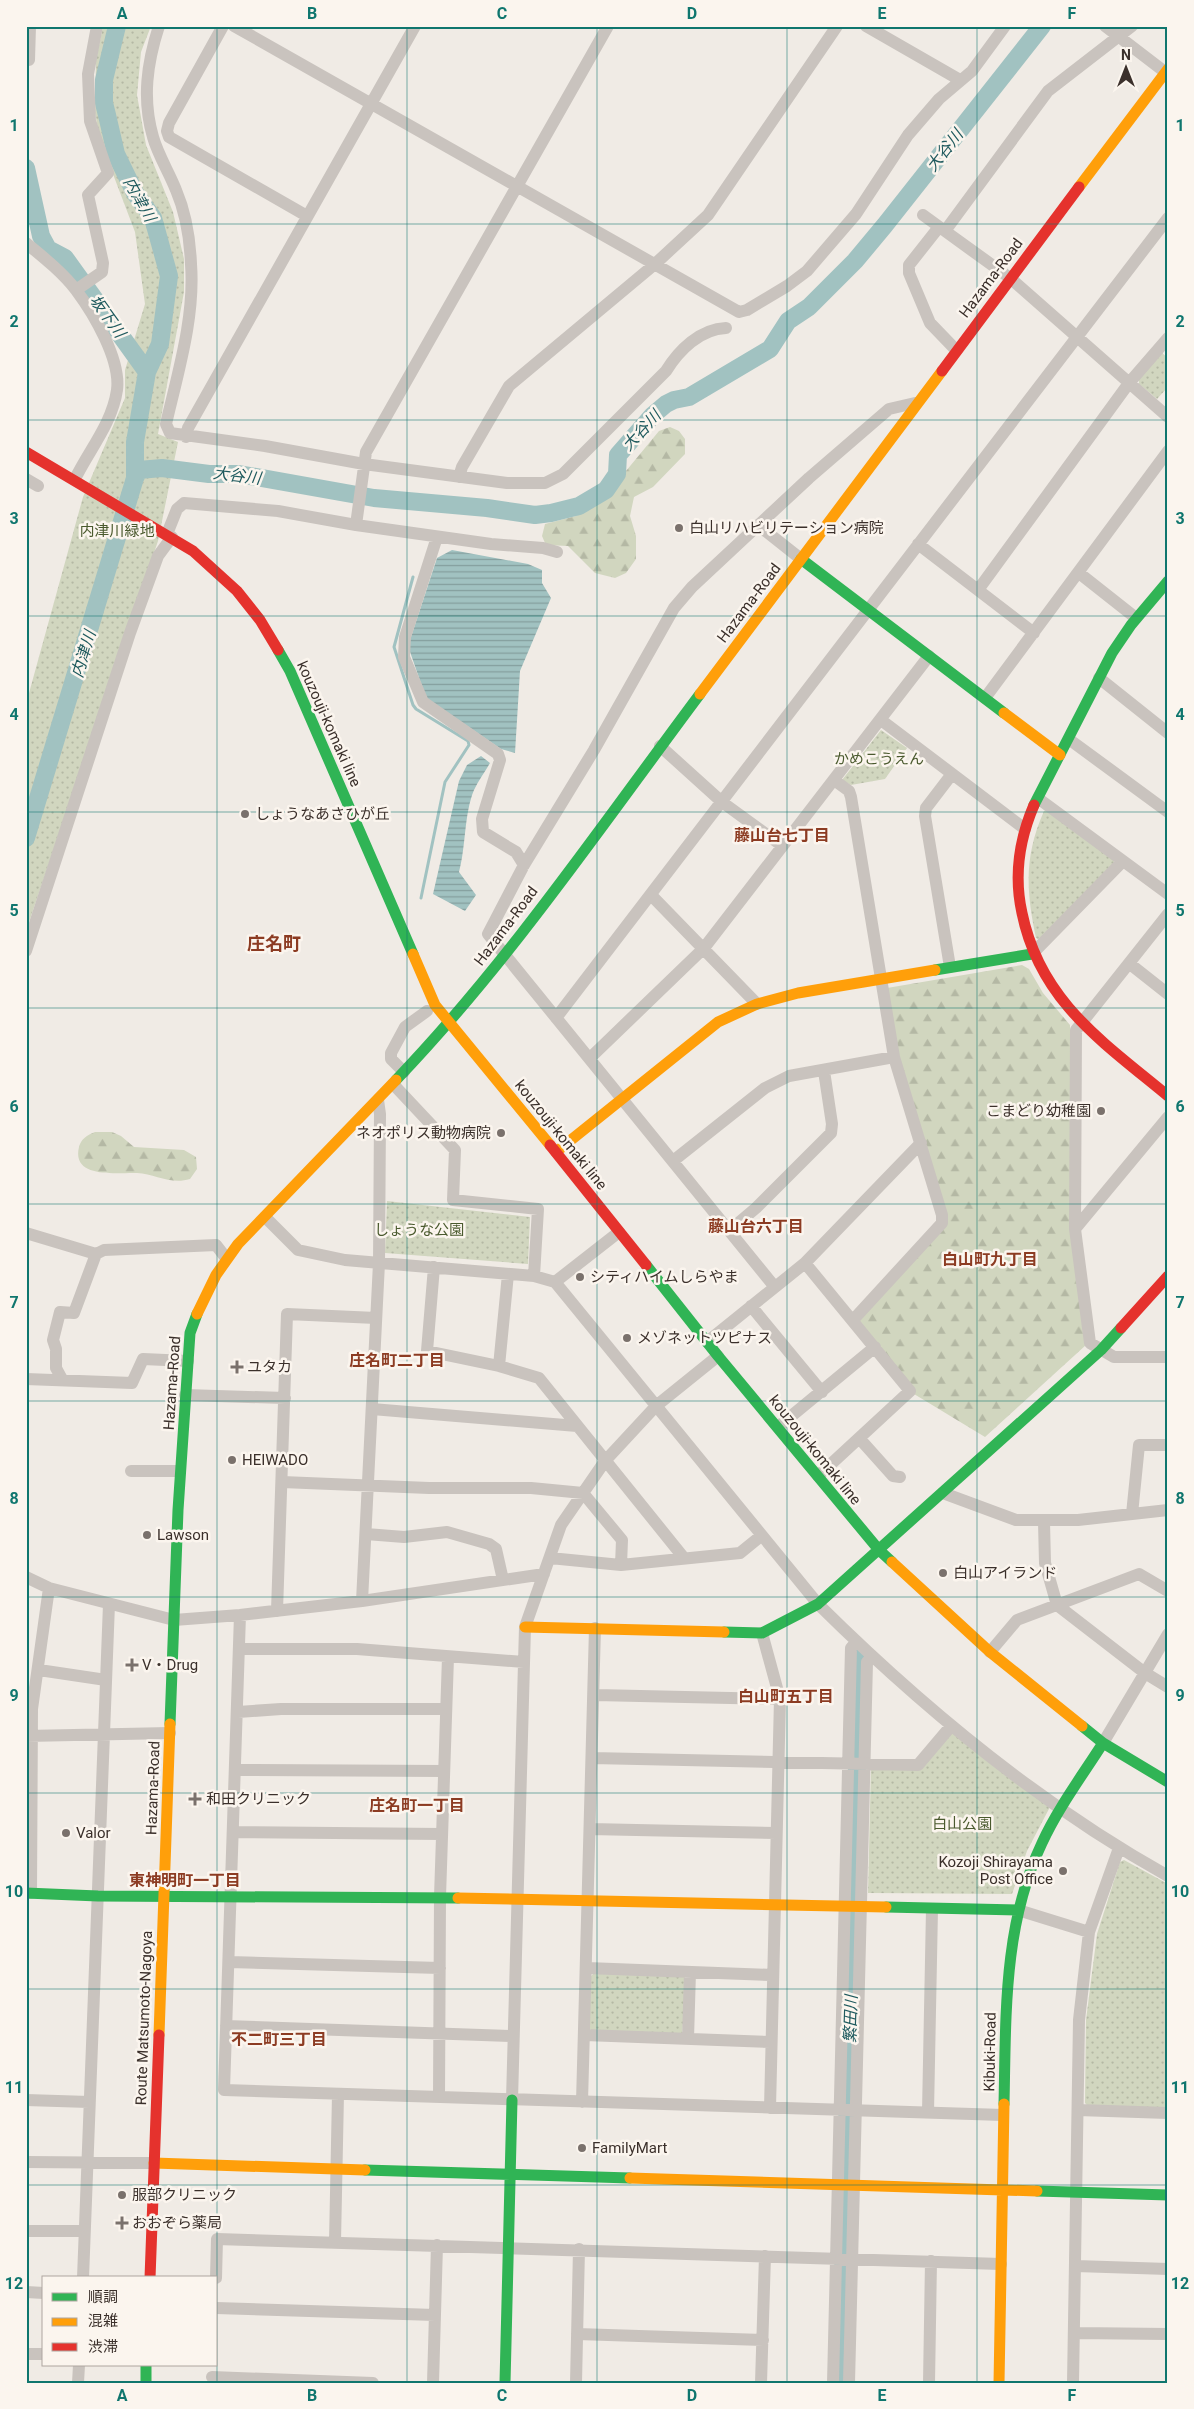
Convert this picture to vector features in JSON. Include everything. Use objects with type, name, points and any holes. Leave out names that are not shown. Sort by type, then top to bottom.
[{"type":"street","points":[[26,60],[29,60],[30,26]]},
{"type":"street","points":[[81,286],[102,272],[103,263],[88,195],[108,173],[90,121],[88,74],[97,26]]},
{"type":"street","points":[[160,26],[150,55],[147,73],[147,110],[153,139],[177,192],[182,209],[191,262],[192,293],[188,324],[166,424],[170,434],[265,446],[364,464],[459,477],[507,483],[538,483],[556,479],[666,371],[676,356],[689,344],[712,329],[726,328]]},
{"type":"street","points":[[223,26],[168,123],[167,131],[169,137],[307,216]]},
{"type":"street","points":[[234,26],[739,312],[747,310],[787,286],[807,271],[856,214],[908,135],[939,99],[972,71],[1005,26]]},
{"type":"street","points":[[186,437],[188,428],[415,26]]},
{"type":"street","points":[[356,525],[366,452],[608,26]]},
{"type":"street","points":[[459,477],[462,467],[509,386],[655,264],[708,215],[837,26]]},
{"type":"street","points":[[866,26],[960,80]]},
{"type":"street","points":[[1105,26],[1167,72]]},
{"type":"street","points":[[956,350],[930,323],[909,273],[909,265],[942,229],[1048,91],[1132,26]]},
{"type":"street","name":"Hazama-Road","points":[[164,1897],[180,1471],[190,1333],[197,1310],[226,1258],[450,1023],[504,955],[915,403],[1167,72]]},
{"type":"street","points":[[923,215],[1010,278],[1168,417]]},
{"type":"street","points":[[556,1018],[1076,337],[1167,222]]},
{"type":"street","points":[[26,243],[81,286],[116,364],[117,390],[110,415],[77,481]]},
{"type":"street","points":[[978,590],[1129,383],[1168,338]]},
{"type":"street","points":[[774,1286],[488,934],[524,865],[594,750],[674,608],[692,587],[758,525],[889,409],[915,403]]},
{"type":"street","points":[[985,698],[1168,451]]},
{"type":"street","name":"kouzouji-komaki line","points":[[26,452],[167,535],[214,567],[246,599],[269,631],[290,671],[435,1005],[556,1152],[718,1356],[879,1550],[990,1652],[1103,1743],[1168,1782]]},
{"type":"street","points":[[26,479],[38,486]]},
{"type":"street","points":[[26,950],[130,633],[177,508],[184,502],[278,511],[437,537],[520,548],[543,548],[556,552]]},
{"type":"street","points":[[758,525],[1060,755]]},
{"type":"street","points":[[437,537],[405,637],[404,657],[423,702],[498,754],[500,760],[482,819],[483,832],[516,852],[524,865]]},
{"type":"street","points":[[918,544],[1034,633]]},
{"type":"street","points":[[1079,573],[1136,618]]},
{"type":"street","points":[[1168,581],[1136,618],[1112,653],[1070,740],[1060,755],[1025,829],[1019,861],[1018,894],[1022,920],[1032,954],[1050,988],[1081,1023],[1168,1096]]},
{"type":"street","points":[[590,1058],[704,948],[781,845],[881,720],[929,656]]},
{"type":"street","points":[[1099,678],[1168,732]]},
{"type":"street","points":[[881,720],[1025,829]]},
{"type":"street","points":[[1070,740],[1168,812]]},
{"type":"street","points":[[660,746],[722,802],[781,845]]},
{"type":"street","points":[[950,968],[926,808],[952,774]]},
{"type":"street","points":[[834,780],[848,790],[851,797],[894,1057],[942,1215],[942,1223],[853,1320]]},
{"type":"street","points":[[1039,799],[1168,894]]},
{"type":"street","points":[[556,1152],[703,1032],[737,1011],[798,993],[1032,954],[1123,861]]},
{"type":"street","points":[[651,894],[757,1004]]},
{"type":"street","points":[[1168,914],[1076,1030],[1075,1229],[1090,1343],[1114,1357],[1168,1357]]},
{"type":"street","points":[[1130,964],[1168,994]]},
{"type":"street","points":[[404,1072],[391,1060],[391,1053],[405,1027],[427,1011]]},
{"type":"street","points":[[673,1161],[765,1088],[789,1076],[894,1057]]},
{"type":"street","points":[[730,1230],[756,1208],[831,1133],[832,1124],[824,1071]]},
{"type":"street","points":[[393,1084],[455,1150],[453,1200],[538,1209],[534,1276]]},
{"type":"street","points":[[362,1601],[379,1263],[381,1199],[380,1114],[378,1100]]},
{"type":"street","points":[[1075,1229],[1168,1117]]},
{"type":"street","points":[[707,1342],[774,1286],[805,1263],[921,1143]]},
{"type":"street","points":[[266,1217],[298,1250],[346,1260],[534,1276],[555,1282],[761,1536],[818,1604],[856,1642],[950,1726],[1118,1848],[1168,1876]]},
{"type":"street","points":[[555,1282],[619,1232]]},
{"type":"street","points":[[26,1233],[96,1254],[104,1250],[216,1245],[226,1258]]},
{"type":"street","points":[[62,1379],[56,1368],[56,1350],[53,1340],[60,1312],[74,1314],[96,1254]]},
{"type":"street","points":[[805,1263],[910,1391],[818,1476]]},
{"type":"street","points":[[434,1268],[427,1351],[499,1366],[539,1378],[684,1558]]},
{"type":"street","points":[[499,1366],[508,1274]]},
{"type":"street","points":[[525,1627],[762,1633],[818,1604],[1101,1350],[1168,1276]]},
{"type":"street","points":[[751,1306],[822,1392]]},
{"type":"street","points":[[277,1611],[287,1314],[376,1318]]},
{"type":"street","points":[[778,1427],[874,1347]]},
{"type":"street","points":[[505,2383],[525,1627],[561,1525],[605,1461],[656,1406],[718,1356]]},
{"type":"street","points":[[26,1379],[62,1379],[103,1383],[132,1382],[144,1360],[188,1362]]},
{"type":"street","points":[[185,1395],[285,1398]]},
{"type":"street","points":[[372,1409],[577,1426]]},
{"type":"street","points":[[859,1438],[894,1476],[900,1477]]},
{"type":"street","points":[[1132,1514],[1139,1445],[1168,1445]]},
{"type":"street","points":[[131,1471],[180,1471]]},
{"type":"street","points":[[282,1482],[429,1488],[531,1488],[583,1493],[622,1540],[621,1565]]},
{"type":"street","points":[[943,1493],[1016,1520],[1044,1522],[1078,1520],[1168,1510]]},
{"type":"street","points":[[1044,1522],[1045,1563],[1057,1605],[1145,1672],[1168,1687]]},
{"type":"street","points":[[366,1534],[404,1537],[447,1532],[489,1544],[496,1549],[503,1580]]},
{"type":"street","points":[[550,1558],[621,1565],[740,1553],[761,1536]]},
{"type":"street","points":[[26,1577],[49,1588],[174,1620],[240,1615],[362,1601],[544,1574]]},
{"type":"street","points":[[990,1652],[1016,1620],[1139,1574],[1168,1592]]},
{"type":"street","points":[[49,1588],[30,1736],[29,1893],[164,1897],[517,1898],[774,1906],[1018,1910],[1090,1932]]},
{"type":"street","points":[[82,2276],[109,1604]]},
{"type":"street","points":[[240,1615],[224,2090],[1004,2115]]},
{"type":"street","points":[[582,2102],[595,1695],[595,1628]]},
{"type":"street","points":[[762,1633],[780,1699],[770,2042],[770,2108]]},
{"type":"street","points":[[1103,1743],[1168,1634]]},
{"type":"street","points":[[832,2383],[846,1907],[851,1648],[856,1642]]},
{"type":"street","points":[[239,1650],[357,1649],[524,1662]]},
{"type":"street","points":[[439,2097],[440,1898],[448,1657]]},
{"type":"street","points":[[849,2383],[867,1662],[872,1657]]},
{"type":"street","points":[[39,1670],[106,1680]]},
{"type":"street","points":[[595,1695],[780,1699]]},
{"type":"street","points":[[238,1712],[281,1709],[446,1709]]},
{"type":"street","points":[[592,1758],[918,1765],[950,1726]]},
{"type":"street","points":[[30,1736],[170,1733]]},
{"type":"street","name":"Kibuki-Road","points":[[999,2383],[1006,1998],[1009,1954],[1018,1910],[1035,1858],[1061,1808],[1103,1743]]},
{"type":"street","points":[[236,1770],[444,1771]]},
{"type":"street","points":[[590,1829],[776,1833]]},
{"type":"street","points":[[233,1832],[442,1834]]},
{"type":"street","points":[[1073,2383],[1079,2020],[1090,1932],[1118,1848]]},
{"type":"street","name":"Route Matsumoto-Nagoya","points":[[150,2276],[164,1897]]},
{"type":"street","points":[[928,2112],[932,1909]]},
{"type":"street","points":[[229,1962],[440,1968]]},
{"type":"street","points":[[586,1968],[772,1975]]},
{"type":"street","points":[[688,2039],[690,1972]]},
{"type":"street","points":[[226,2026],[513,2036]]},
{"type":"street","points":[[585,2035],[770,2042]]},
{"type":"street","points":[[335,2242],[338,2094]]},
{"type":"street","points":[[26,2100],[89,2102]]},
{"type":"street","points":[[1078,2110],[1168,2113]]},
{"type":"street","points":[[26,2162],[154,2163],[1168,2195]]},
{"type":"street","points":[[26,2232],[84,2232]]},
{"type":"street","points":[[216,2276],[217,2239],[579,2249],[1001,2264]]},
{"type":"street","points":[[433,2383],[436,2245]]},
{"type":"street","points":[[576,2383],[579,2249]]},
{"type":"street","points":[[761,2383],[765,2256]]},
{"type":"street","points":[[929,2383],[930,2261]]},
{"type":"street","points":[[1076,2266],[1168,2269]]},
{"type":"street","points":[[26,2292],[42,2292]]},
{"type":"street","points":[[218,2308],[435,2315]]},
{"type":"street","points":[[1074,2333],[1168,2334]]},
{"type":"street","points":[[577,2334],[762,2340]]},
{"type":"street","points":[[26,2354],[42,2354]]},
{"type":"street","points":[[78,2383],[79,2366]]},
{"type":"street","points":[[146,2366],[146,2383]]},
{"type":"street","points":[[212,2375],[373,2383]]},
{"type":"green space","name":"内津川緑地","points":[[103,26],[151,26],[141,52],[137,95],[146,145],[173,212],[184,259],[184,292],[158,434],[178,442],[158,541],[26,931],[26,704],[83,497],[125,398],[125,370],[145,304],[135,232],[100,140],[95,113],[96,60]]},
{"type":"green space","points":[[1162,353],[1168,358],[1168,387],[1157,399],[1139,384],[1139,379]]},
{"type":"green space","points":[[670,427],[679,431],[685,439],[685,454],[653,487],[634,497],[630,516],[636,536],[636,559],[626,573],[615,578],[595,573],[568,546],[546,545],[542,536],[545,524],[576,516],[607,494],[659,431]]},
{"type":"green space","name":"かめこうえん","points":[[881,730],[907,748],[885,779],[851,785],[842,780]]},
{"type":"green space","points":[[1048,810],[1114,859],[1114,864],[1040,940],[1036,938],[1030,905],[1029,874],[1033,843],[1044,811]]},
{"type":"green space","points":[[1022,965],[1029,969],[1043,993],[1070,1025],[1070,1120],[1086,1345],[985,1437],[914,1394],[860,1323],[860,1319],[947,1223],[899,1057],[887,988]]},
{"type":"green space","points":[[112,1132],[121,1136],[134,1147],[184,1150],[196,1157],[197,1169],[190,1179],[176,1181],[137,1173],[109,1173],[89,1169],[82,1165],[78,1158],[79,1147],[89,1134]]},
{"type":"green space","name":"しょうな公園","points":[[387,1201],[530,1217],[528,1264],[385,1253]]},
{"type":"green space","name":"白山公園","points":[[952,1729],[1051,1805],[1027,1851],[1012,1894],[868,1893],[871,1767],[921,1768]]},
{"type":"green space","points":[[1124,1860],[1168,1884],[1168,2108],[1088,2106],[1085,2103],[1086,2020],[1097,1934],[1120,1862]]},
{"type":"green space","points":[[594,1973],[684,1976],[687,1980],[682,2034],[593,2032],[589,2028],[591,1976]]},
{"type":"water","points":[[452,550],[528,564],[542,570],[542,583],[551,598],[520,671],[515,753],[501,749],[426,698],[408,646],[437,558]]},
{"type":"water","points":[[481,756],[490,763],[471,799],[459,872],[476,895],[465,911],[433,894],[459,781],[467,765]]},
{"type":"waterway","name":"内津川","points":[[117,26],[104,80],[104,103],[116,154],[135,193],[153,218],[169,276],[160,344],[147,372]]},
{"type":"waterway","name":"大谷川","points":[[26,838],[139,470],[162,468],[209,474],[239,474],[374,498],[487,508],[535,515],[579,506],[606,490],[617,474],[618,455],[653,415],[666,404],[689,397],[770,349],[788,321],[809,307],[855,261],[1042,26]]},
{"type":"waterway","name":"坂下川","points":[[26,168],[41,236],[48,249],[65,258],[147,372],[135,442],[135,478]]},
{"type":"waterway","name":"坂下川","points":[[35,236],[41,236]]},
{"type":"waterway","points":[[413,577],[394,647],[413,705],[416,709],[468,741],[469,745],[445,782],[421,898]]},
{"type":"waterway","name":"繁田川","points":[[840,2383],[860,1656]]},
{"type":"traffic: fast","points":[[801,559],[1004,713]]},
{"type":"traffic: fast","points":[[1034,805],[1112,653],[1131,625],[1168,581]]},
{"type":"traffic: fast","points":[[278,650],[290,671],[413,954]]},
{"type":"traffic: fast","points":[[396,1080],[437,1035],[516,941],[591,843],[700,694]]},
{"type":"traffic: fast","points":[[935,970],[1032,954]]},
{"type":"traffic: fast","points":[[646,1265],[718,1356],[879,1550],[892,1562]]},
{"type":"traffic: fast","points":[[170,1724],[178,1510],[190,1333],[197,1314]]},
{"type":"traffic: fast","points":[[724,1632],[762,1633],[818,1604],[1101,1350],[1121,1328]]},
{"type":"traffic: fast","points":[[1082,1726],[1103,1743],[1168,1782]]},
{"type":"traffic: fast","points":[[1004,2104],[1009,1971],[1013,1938],[1020,1906],[1029,1874],[1048,1830],[1103,1743]]},
{"type":"traffic: fast","points":[[26,1893],[98,1896],[458,1898]]},
{"type":"traffic: fast","points":[[886,1907],[1018,1910]]},
{"type":"traffic: fast","points":[[505,2383],[512,2100]]},
{"type":"traffic: fast","points":[[365,2170],[630,2178]]},
{"type":"traffic: fast","points":[[1037,2191],[1168,2195]]},
{"type":"traffic: fast","points":[[146,2366],[146,2383]]},
{"type":"traffic: slow","points":[[1079,187],[1168,69]]},
{"type":"traffic: slow","points":[[700,694],[942,371]]},
{"type":"traffic: slow","points":[[1004,713],[1060,755]]},
{"type":"traffic: slow","points":[[413,954],[435,1005],[550,1145]]},
{"type":"traffic: slow","points":[[556,1152],[718,1022],[757,1004],[798,993],[935,970]]},
{"type":"traffic: slow","points":[[197,1314],[216,1275],[238,1244],[396,1080]]},
{"type":"traffic: slow","points":[[892,1562],[990,1652],[1082,1726]]},
{"type":"traffic: slow","points":[[525,1627],[724,1632]]},
{"type":"traffic: slow","points":[[159,2035],[170,1724]]},
{"type":"traffic: slow","points":[[458,1898],[886,1907]]},
{"type":"traffic: slow","points":[[999,2383],[1004,2104]]},
{"type":"traffic: slow","points":[[154,2163],[365,2170]]},
{"type":"traffic: slow","points":[[630,2178],[1037,2191]]},
{"type":"traffic: jam","points":[[942,371],[1079,187]]},
{"type":"traffic: jam","points":[[26,452],[193,551],[237,591],[260,620],[278,650]]},
{"type":"traffic: jam","points":[[1034,805],[1019,859],[1018,886],[1022,913],[1031,944],[1043,971],[1077,1017],[1098,1038],[1168,1096]]},
{"type":"traffic: jam","points":[[550,1145],[646,1265]]},
{"type":"traffic: jam","points":[[1121,1328],[1168,1276]]},
{"type":"traffic: jam","points":[[150,2276],[159,2035]]},
{"type":"place","name":"白山リハビリテーション病院","points":[[679,528]]},
{"type":"place","name":"しょうなあさひが丘","points":[[245,814]]},
{"type":"place","name":"こまどり幼稚園","points":[[1101,1111]]},
{"type":"place","name":"ネオポリス動物病院","points":[[501,1133]]},
{"type":"place","name":"シティハイムしらやま","points":[[580,1277]]},
{"type":"place","name":"メゾネットツピナス","points":[[627,1338]]},
{"type":"place","name":"ユタカ","points":[[237,1367]]},
{"type":"place","name":"HEIWADO","points":[[232,1460]]},
{"type":"place","name":"Lawson","points":[[147,1535]]},
{"type":"place","name":"白山アイランド","points":[[943,1573]]},
{"type":"place","name":"V・Drug","points":[[132,1665]]},
{"type":"place","name":"和田クリニック","points":[[195,1799]]},
{"type":"place","name":"Valor","points":[[66,1833]]},
{"type":"place","name":"Kozoji Shirayama Post Office","points":[[1063,1871]]},
{"type":"place","name":"FamilyMart","points":[[582,2148]]},
{"type":"place","name":"服部クリニック","points":[[122,2195]]},
{"type":"place","name":"おおぞら薬局","points":[[122,2223]]},
{"type":"district","name":"藤山台七丁目","points":[[782,835]]},
{"type":"district","name":"庄名町","points":[[274,944]]},
{"type":"district","name":"藤山台六丁目","points":[[756,1226]]},
{"type":"district","name":"白山町九丁目","points":[[990,1259]]},
{"type":"district","name":"庄名町二丁目","points":[[397,1360]]},
{"type":"district","name":"白山町五丁目","points":[[786,1696]]},
{"type":"district","name":"庄名町一丁目","points":[[417,1805]]},
{"type":"district","name":"東神明町一丁目","points":[[185,1880]]},
{"type":"district","name":"不二町三丁目","points":[[279,2039]]}]
